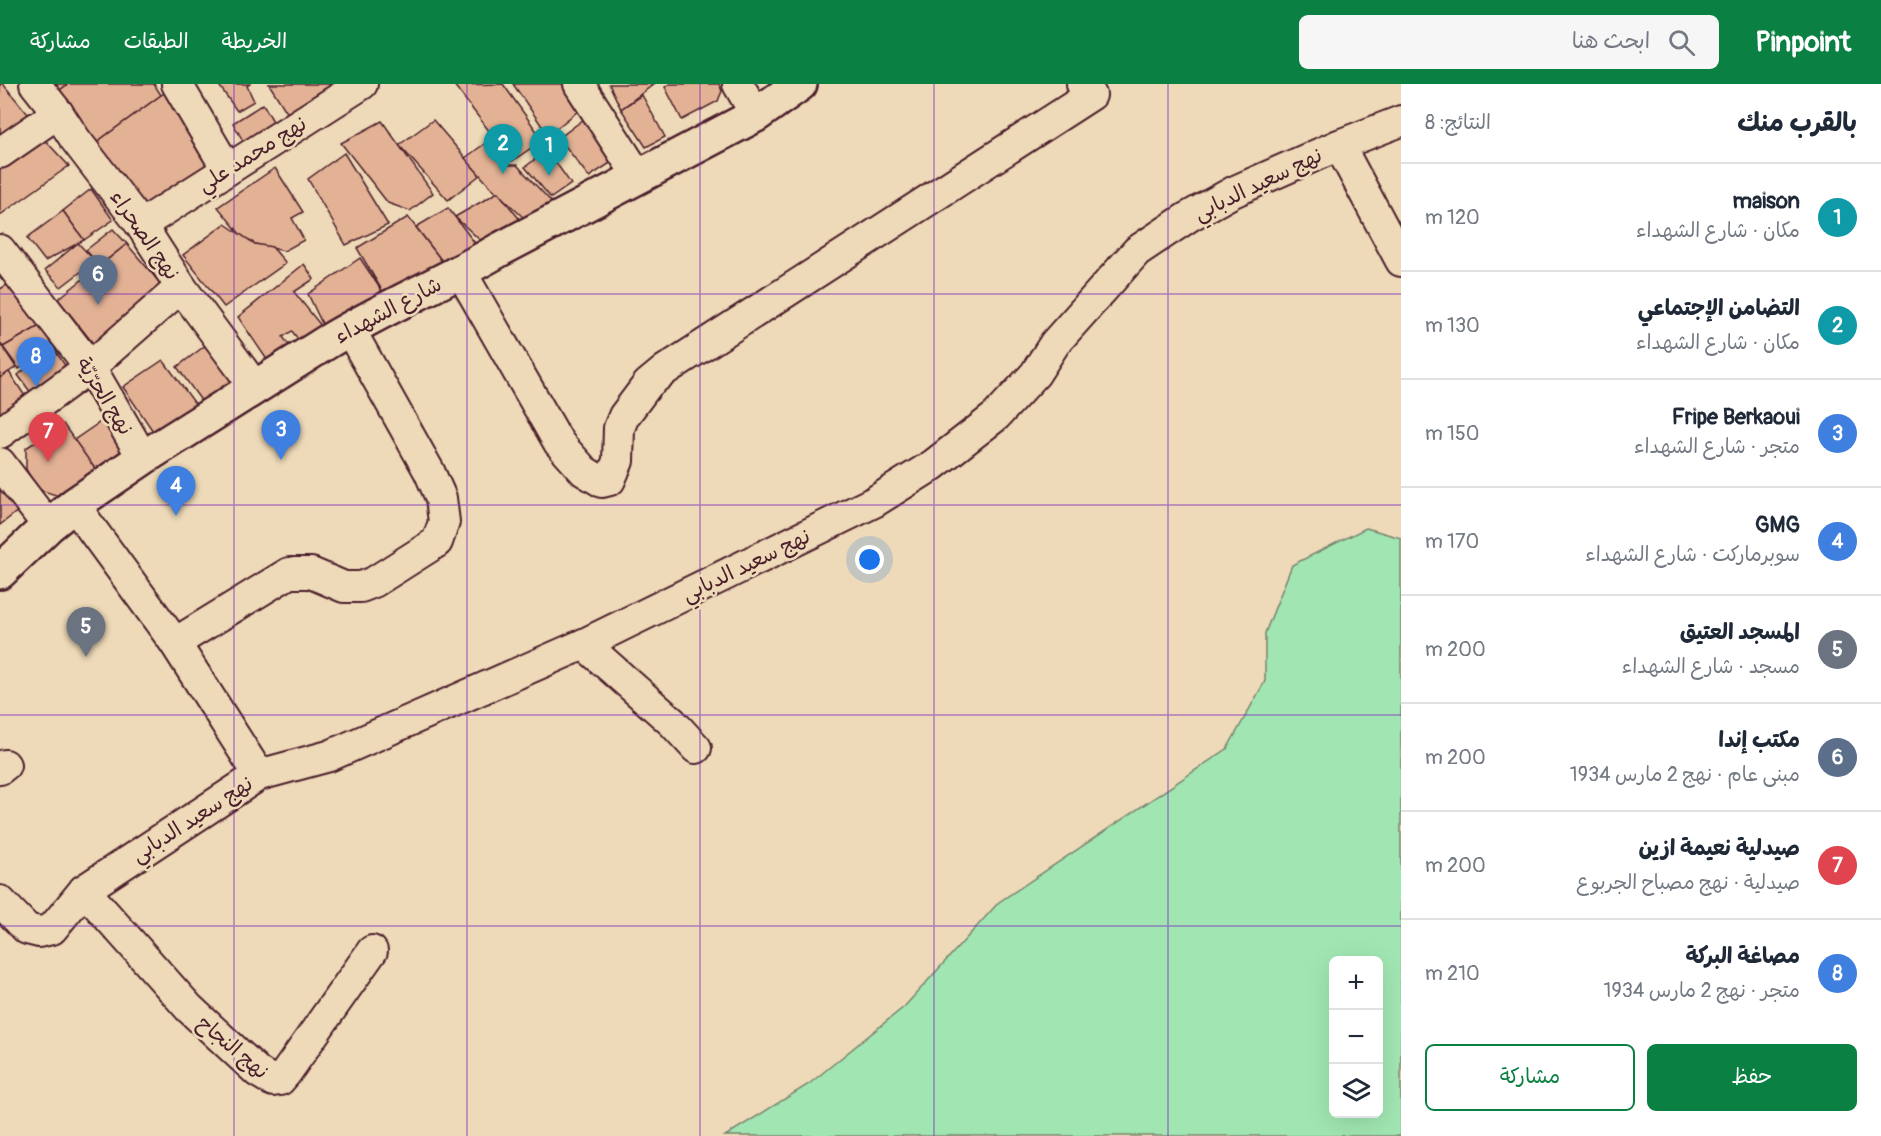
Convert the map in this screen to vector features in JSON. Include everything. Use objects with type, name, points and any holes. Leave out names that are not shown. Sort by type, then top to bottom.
[{"type":"main road","name":"شارع الشهداء","points":[[0,572],[48,526],[74,505],[143,458],[349,328],[461,272],[499,249],[756,115],[800,84]]},
{"type":"street","name":"نهج الصحراء","points":[[35,84],[141,225],[181,287],[255,387]]},
{"type":"street","points":[[177,84],[227,169]]},
{"type":"street","name":"نهج محمد علي","points":[[141,225],[362,84]]},
{"type":"street","points":[[579,84],[638,176]]},
{"type":"street","points":[[738,84],[756,115]]},
{"type":"street","points":[[461,272],[560,443],[584,471],[602,482],[610,480],[618,461],[619,428],[624,416],[648,384],[665,370],[1091,95],[1082,84]]},
{"type":"street","points":[[0,153],[58,112]]},
{"type":"street","name":"نهج سعيد الدبابي","points":[[0,901],[15,920],[27,929],[39,932],[52,929],[84,890],[259,775],[329,756],[584,645],[874,502],[933,465],[996,416],[1035,374],[1055,343],[1137,251],[1188,217],[1233,192],[1401,121]]},
{"type":"street","points":[[1339,146],[1401,261]]},
{"type":"street","name":"نهج الحرّيّة","points":[[0,250],[90,367],[143,458]]},
{"type":"street","points":[[0,433],[90,367],[181,287]]},
{"type":"street","points":[[175,644],[289,573],[311,573],[344,587],[361,587],[374,582],[437,542],[444,522],[441,498],[429,471],[349,328]]},
{"type":"street","points":[[0,463],[48,526]]},
{"type":"street","points":[[74,505],[175,644],[259,775]]},
{"type":"street","points":[[584,645],[672,722],[696,748]]},
{"type":"street","name":"نهج النجاح","points":[[84,890],[189,1008],[258,1072],[273,1082],[280,1080],[286,1073],[372,951]]},
{"type":"green space","points":[[1366,528],[1401,538],[1401,1136],[725,1136],[809,1084],[904,1007],[999,902],[1227,749],[1265,681],[1265,633],[1292,565]]},
{"type":"building","points":[[0,84],[3,84],[33,120],[0,142]]},
{"type":"building","points":[[43,84],[68,84],[52,96]]},
{"type":"building","points":[[68,84],[154,84],[161,95],[90,147],[52,96]]},
{"type":"building","points":[[218,84],[250,84],[247,86],[254,101],[237,111]]},
{"type":"building","points":[[269,84],[342,84],[291,119]]},
{"type":"building","points":[[503,84],[543,140],[512,161],[454,85]]},
{"type":"building","points":[[513,84],[569,84],[583,107],[548,135]]},
{"type":"building","points":[[609,84],[654,84],[621,109]]},
{"type":"building","points":[[669,84],[719,84],[722,91],[718,101],[682,120],[665,87]]},
{"type":"building","points":[[164,93],[209,170],[142,219],[90,147]]},
{"type":"building","points":[[642,95],[665,137],[646,147],[621,109]]},
{"type":"building","points":[[263,104],[277,128],[247,148],[233,123]]},
{"type":"building","points":[[588,116],[618,158],[589,177],[559,138]]},
{"type":"building","points":[[433,120],[480,175],[448,200],[399,145]]},
{"type":"building","points":[[382,121],[433,193],[410,211],[388,203],[341,143]]},
{"type":"building","points":[[42,137],[69,166],[0,215],[0,165]]},
{"type":"building","points":[[487,142],[507,165],[517,165],[558,209],[527,221],[488,184],[465,158]]},
{"type":"building","points":[[547,150],[571,184],[551,198],[525,167]]},
{"type":"building","points":[[344,153],[388,225],[346,245],[308,179]]},
{"type":"building","points":[[275,168],[303,212],[292,218],[304,240],[284,251],[255,244],[240,234],[218,207]]},
{"type":"building","points":[[91,189],[113,220],[84,240],[63,211]]},
{"type":"building","points":[[498,192],[521,221],[480,240],[455,217]]},
{"type":"building","points":[[448,208],[481,251],[445,265],[416,227]]},
{"type":"building","points":[[63,211],[84,240],[45,261],[27,238]]},
{"type":"building","points":[[408,217],[445,265],[387,299],[357,248]]},
{"type":"building","points":[[225,224],[255,244],[272,247],[286,263],[224,307],[183,255]]},
{"type":"building","points":[[113,229],[127,244],[99,266],[86,250]]},
{"type":"building","points":[[78,243],[95,261],[61,287],[45,270]]},
{"type":"building","points":[[127,244],[165,289],[96,347],[58,299]]},
{"type":"building","points":[[360,258],[387,299],[326,332],[308,294]]},
{"type":"building","points":[[304,264],[314,279],[294,292],[326,332],[303,346],[292,331],[283,337],[295,353],[272,367],[238,317]]},
{"type":"building","points":[[12,282],[43,324],[3,347],[0,343],[0,289]]},
{"type":"building","points":[[43,324],[51,345],[19,369],[3,347]]},
{"type":"building","points":[[51,345],[69,371],[34,397],[18,375],[31,364],[26,355],[37,358]]},
{"type":"building","points":[[206,345],[241,388],[207,409],[177,367]]},
{"type":"building","points":[[2,346],[16,367],[0,378],[0,347]]},
{"type":"building","points":[[163,360],[199,409],[157,437],[123,387]]},
{"type":"building","points":[[9,372],[29,402],[0,422],[0,378]]},
{"type":"building","points":[[106,418],[128,452],[98,473],[74,440]]},
{"type":"building","points":[[63,424],[98,473],[62,497],[37,489],[26,469],[26,448]]},
{"type":"building","points":[[0,478],[19,510],[0,525]]},
{"type":"place","name":"التضامن الإجتماعي","points":[[503,174]]},
{"type":"place","name":"maison","points":[[549,176]]},
{"type":"place","name":"مكتب إندا","points":[[98,305]]},
{"type":"place","name":"مصاغة البركة","points":[[36,387]]},
{"type":"place","name":"Fripe Berkaoui","points":[[281,460]]},
{"type":"place","name":"صيدلية نعيمة ازين","points":[[48,462]]},
{"type":"place","name":"GMG","points":[[176,516]]},
{"type":"place","name":"المسجد العتيق","points":[[86,657]]}]
